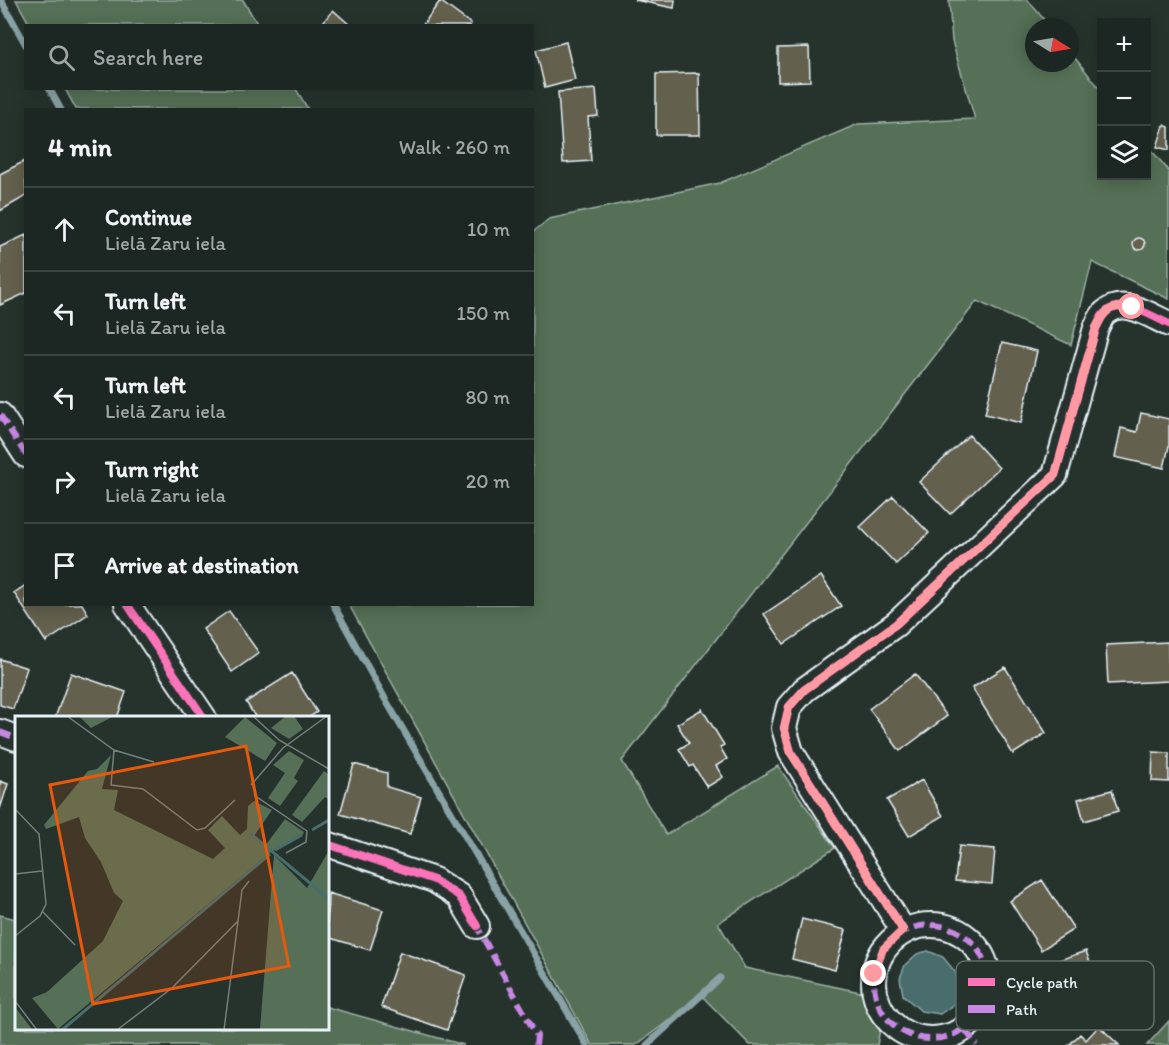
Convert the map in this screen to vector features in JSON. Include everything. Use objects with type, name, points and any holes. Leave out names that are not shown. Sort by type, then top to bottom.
[{"type":"street","points":[[903,930],[791,753],[784,728],[789,707],[804,690],[896,624],[1055,475],[1096,328],[1104,313],[1115,306],[1132,307],[1169,324]]},
{"type":"street","points":[[0,415],[24,452]]},
{"type":"street","points":[[128,606],[203,716]]},
{"type":"street","points":[[0,732],[15,738]]},
{"type":"street","points":[[328,844],[434,880],[459,896],[477,926]]},
{"type":"street","points":[[971,1037],[912,1041],[891,1024],[876,1001],[874,974],[883,949],[903,930],[932,923],[960,931],[981,951],[984,961]]},
{"type":"green space","points":[[16,0],[243,0],[257,24],[29,24]]},
{"type":"green space","points":[[949,0],[1028,0],[1043,18],[1025,18],[1025,72],[1079,72],[1079,63],[1097,85],[1097,180],[1151,180],[1151,150],[1169,171],[1169,299],[1092,262],[1071,345],[977,301],[622,761],[666,835],[778,766],[835,848],[718,923],[745,968],[860,992],[880,1029],[877,1045],[750,1045],[702,996],[636,1045],[592,1045],[350,606],[534,606],[534,231],[549,219],[720,183],[858,124],[975,119],[952,41]]},
{"type":"green space","points":[[66,90],[297,90],[307,108],[75,108]]},
{"type":"green space","points":[[0,915],[15,919],[15,1030],[328,1030],[328,1007],[464,1045],[0,1045]]},
{"type":"green space","points":[[1169,1021],[1169,1045],[1147,1045]]},
{"type":"water","points":[[928,951],[943,957],[956,973],[954,1004],[940,1014],[921,1011],[903,995],[900,978],[905,965],[917,954]]},
{"type":"building","points":[[635,0],[675,0],[674,8]]},
{"type":"building","points":[[440,1],[471,24],[423,24]]},
{"type":"building","points":[[333,10],[349,24],[322,24]]},
{"type":"building","points":[[566,42],[575,80],[545,88],[536,50]]},
{"type":"building","points":[[809,47],[810,81],[778,82],[778,48]]},
{"type":"building","points":[[699,73],[700,135],[656,135],[656,74]]},
{"type":"building","points":[[596,89],[598,116],[588,117],[591,161],[563,163],[558,92]]},
{"type":"building","points":[[1164,125],[1169,127],[1169,150],[1157,147]]},
{"type":"building","points":[[24,162],[24,197],[0,211],[0,174]]},
{"type":"building","points":[[24,236],[24,294],[0,305],[0,247]]},
{"type":"building","points":[[1141,238],[1145,244],[1141,250],[1137,250],[1133,242]]},
{"type":"building","points":[[1002,343],[1037,351],[1021,423],[985,414]]},
{"type":"building","points":[[1141,413],[1169,419],[1169,446],[1164,468],[1115,457],[1121,428],[1137,432]]},
{"type":"building","points":[[969,435],[999,468],[950,514],[919,482]]},
{"type":"building","points":[[893,496],[929,533],[896,564],[860,527]]},
{"type":"building","points":[[821,576],[841,606],[784,644],[764,614]]},
{"type":"building","points":[[24,586],[24,606],[83,606],[88,614],[46,642],[14,593]]},
{"type":"building","points":[[229,611],[259,653],[232,672],[203,629]]},
{"type":"building","points":[[1168,642],[1169,681],[1108,684],[1106,645]]},
{"type":"building","points":[[0,659],[27,668],[13,709],[0,705]]},
{"type":"building","points":[[1005,667],[1046,733],[1013,754],[972,688]]},
{"type":"building","points":[[71,673],[126,692],[118,716],[56,716]]},
{"type":"building","points":[[292,673],[317,712],[311,716],[255,716],[246,702]]},
{"type":"building","points":[[915,674],[947,716],[900,751],[869,709]]},
{"type":"building","points":[[702,709],[724,745],[720,747],[727,759],[716,766],[723,777],[707,787],[693,765],[690,767],[679,749],[689,743],[677,724]]},
{"type":"building","points":[[1153,752],[1169,753],[1169,782],[1152,781]]},
{"type":"building","points":[[354,764],[387,773],[387,787],[421,797],[410,834],[340,814]]},
{"type":"building","points":[[922,780],[943,816],[909,836],[887,800]]},
{"type":"building","points":[[0,781],[8,784],[0,809]]},
{"type":"building","points":[[1112,790],[1118,811],[1084,821],[1078,799]]},
{"type":"building","points":[[959,846],[995,849],[992,884],[955,881]]},
{"type":"building","points":[[1042,880],[1074,929],[1041,950],[1010,901]]},
{"type":"building","points":[[328,893],[383,910],[370,950],[328,937]]},
{"type":"building","points":[[802,919],[846,930],[835,970],[792,959]]},
{"type":"building","points":[[1086,951],[1089,961],[1057,961]]},
{"type":"building","points":[[400,952],[466,975],[447,1030],[381,1007]]},
{"type":"building","points":[[1095,1030],[1103,1030],[1119,1045],[1069,1045],[1080,1034],[1086,1040]]},
{"type":"waterway","points":[[1,0],[24,41]]},
{"type":"waterway","points":[[50,90],[60,108]]},
{"type":"waterway","points":[[334,606],[384,697],[587,1045]]},
{"type":"waterway","points":[[647,1045],[720,978]]},
{"type":"marked path","points":[[0,415],[24,452]]},
{"type":"marked path","points":[[0,732],[15,738]]},
{"type":"marked path","points":[[475,923],[537,1036],[536,1045]]},
{"type":"marked path","points":[[963,1030],[942,1038],[920,1038],[899,1030],[890,1023],[878,1004],[875,993],[875,971],[878,960],[890,941],[899,934],[909,929],[931,925],[953,929],[963,934],[972,941],[984,961]]},
{"type":"marked path","points":[[965,1030],[977,1045]]},
{"type":"cycle path","points":[[903,930],[791,752],[784,728],[789,707],[804,690],[896,624],[1055,475],[1096,328],[1104,313],[1121,306],[1129,307],[1169,324]]},
{"type":"cycle path","points":[[128,606],[203,716]]},
{"type":"cycle path","points":[[328,844],[434,880],[459,896],[477,926]]},
{"type":"route","points":[[874,974],[883,949],[903,930],[791,753],[784,728],[789,707],[804,690],[896,624],[1055,475],[1096,328],[1104,313],[1115,306],[1132,307]]}]
